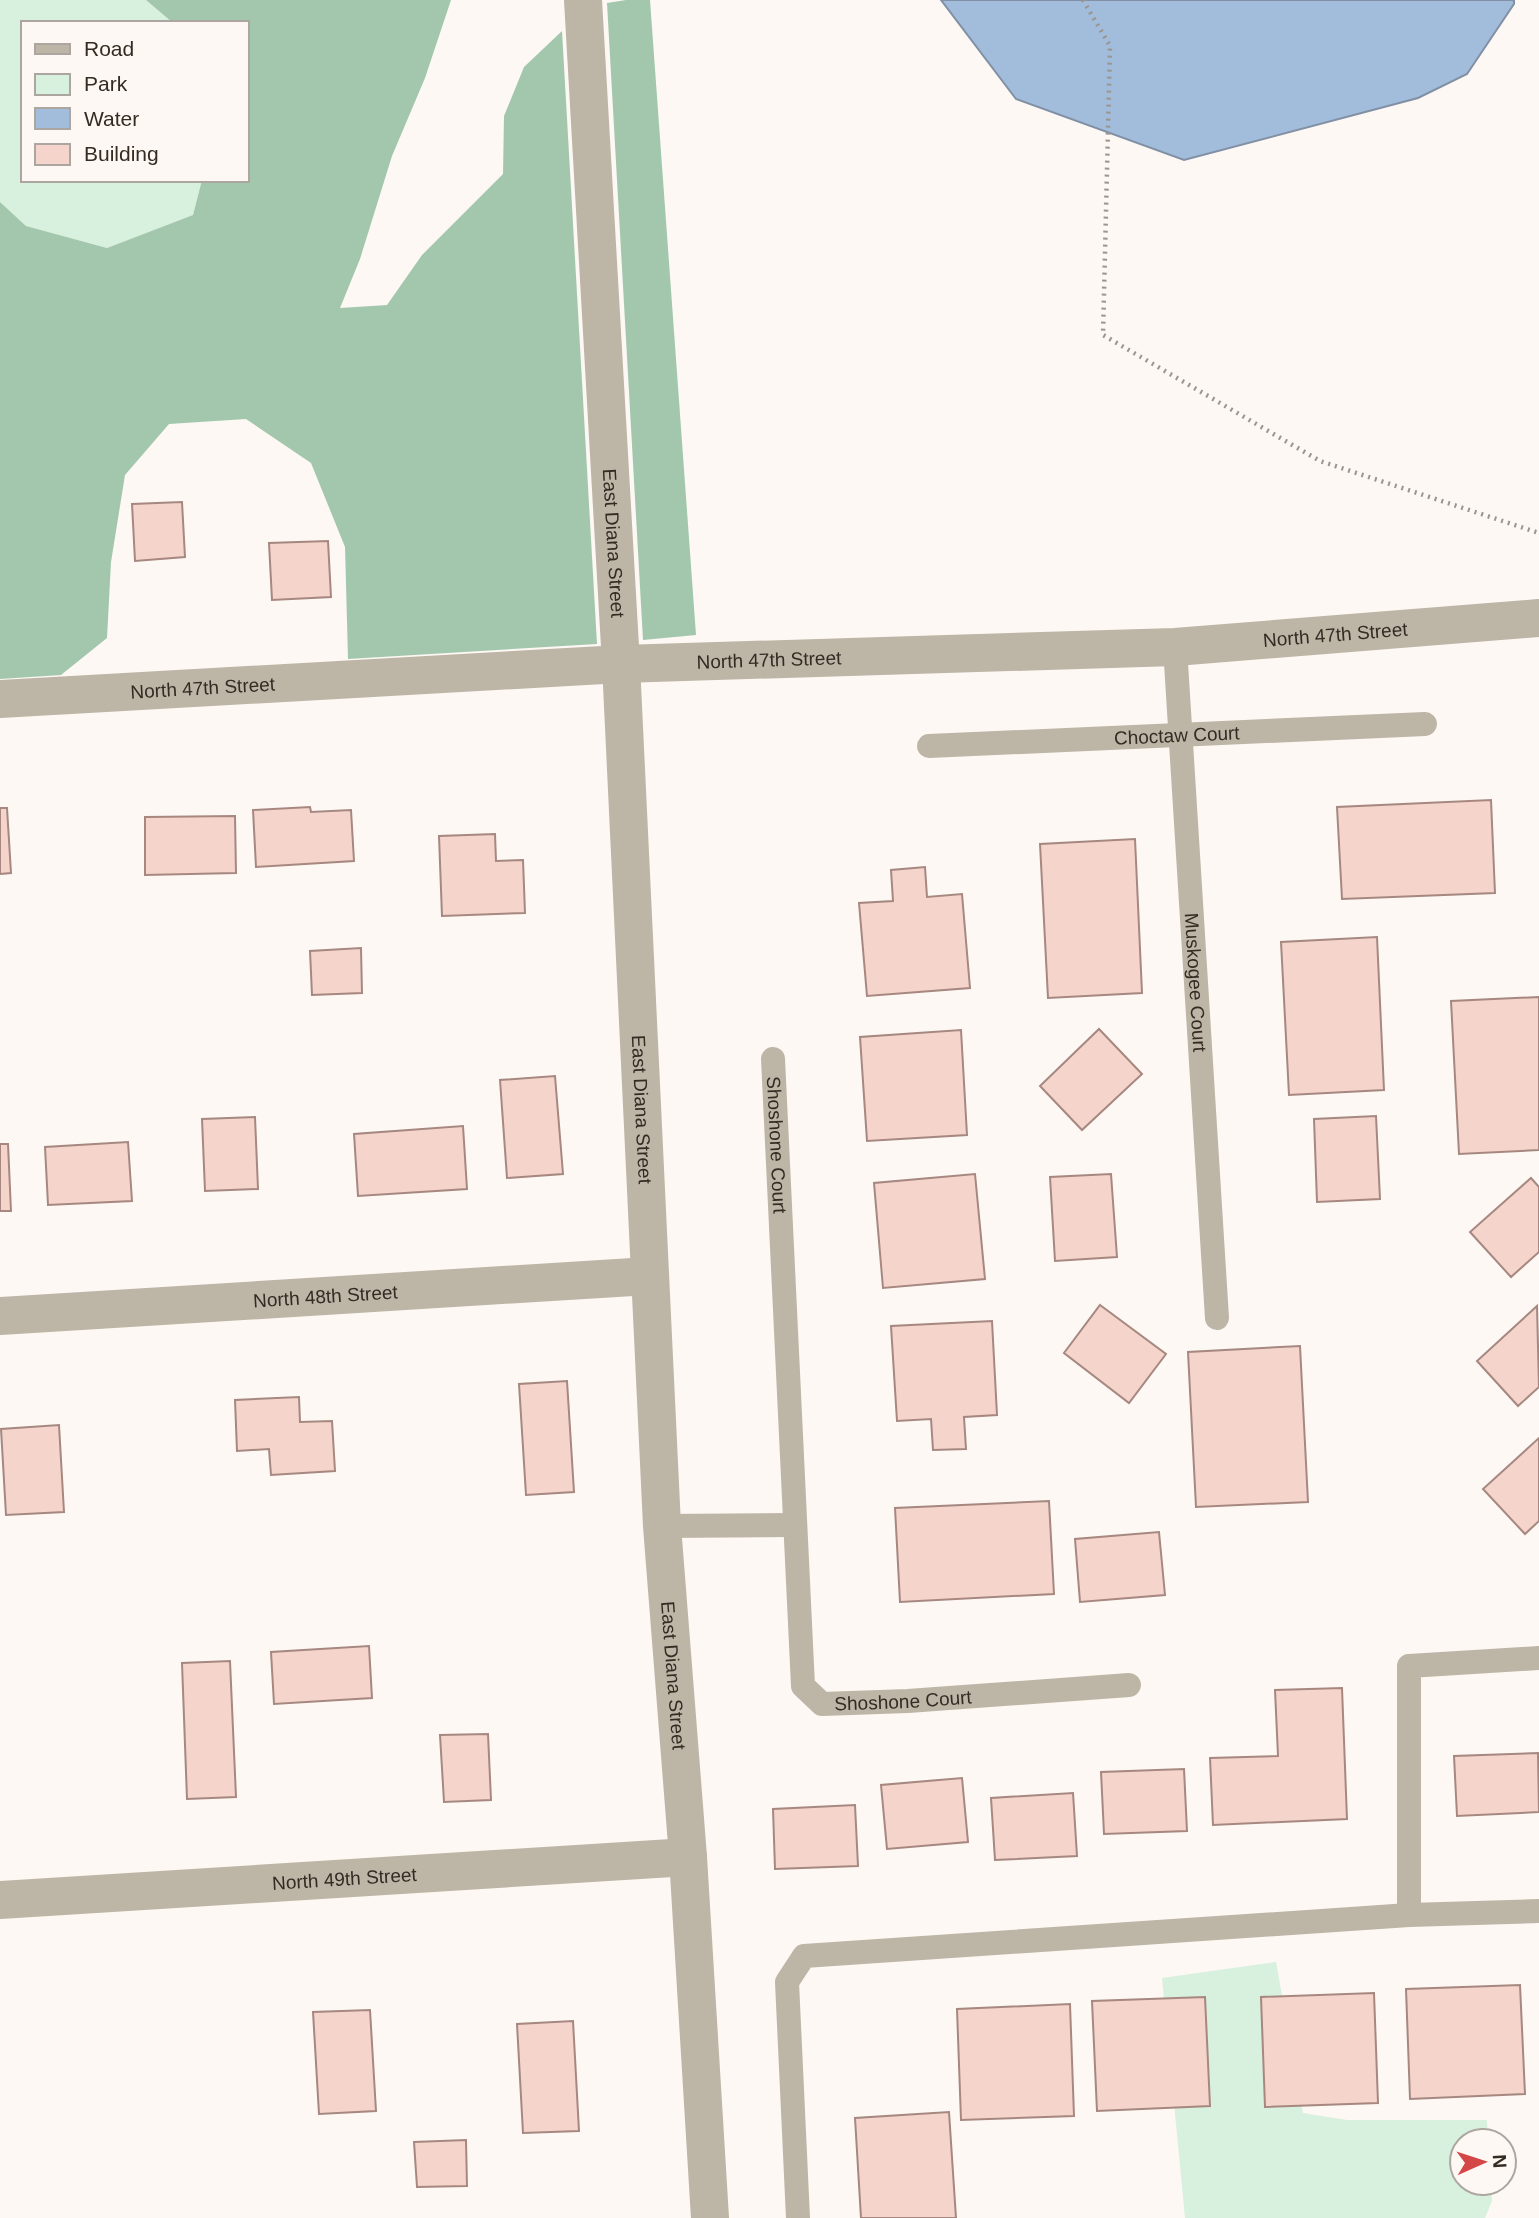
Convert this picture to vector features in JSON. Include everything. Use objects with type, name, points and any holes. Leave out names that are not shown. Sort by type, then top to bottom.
[{"type":"street","name":"East Diana Street","points":[[583,0],[621,664],[662,1526],[688,1857],[710,2218]]},
{"type":"street","name":"North 47th Street","points":[[0,699],[621,664],[1175,647],[1539,618]]},
{"type":"street","name":"North 48th Street","points":[[0,1316],[649,1276]]},
{"type":"street","name":"North 49th Street","points":[[0,1900],[688,1857]]},
{"type":"lane","name":"Muskogee Court","points":[[1175,647],[1217,1318]]},
{"type":"lane","name":"Choctaw Court","points":[[929,746],[1425,724]]},
{"type":"lane","name":"Shoshone Court","points":[[773,1059],[803,1686],[822,1704],[908,1702],[1129,1685]]},
{"type":"lane","points":[[662,1526],[795,1525]]},
{"type":"lane","points":[[1409,1915],[1409,1666],[1539,1658]]},
{"type":"lane","points":[[798,2218],[787,1982],[804,1956],[1409,1915],[1539,1910]]},
{"type":"path","points":[[1083,0],[1110,46],[1103,335],[1320,461],[1539,533]]},
{"type":"green space","points":[[0,0],[146,0],[171,21],[21,21],[21,182],[201,182],[193,215],[107,248],[26,226],[0,202]]},
{"type":"green space","points":[[146,0],[451,0],[425,78],[392,156],[360,259],[340,308],[387,305],[422,255],[503,174],[504,116],[524,67],[562,31],[597,644],[348,659],[345,547],[311,463],[246,419],[169,424],[125,475],[111,562],[107,638],[61,675],[0,679],[0,202],[26,226],[107,248],[193,215],[201,182],[248,182],[248,21],[171,21]]},
{"type":"green space","points":[[650,0],[696,635],[643,640],[607,3]]},
{"type":"green space","points":[[1276,1962],[1303,2113],[1347,2120],[1487,2120],[1487,2127],[1448,2127],[1448,2197],[1492,2197],[1485,2218],[1185,2218],[1162,1978]]},
{"type":"water","points":[[941,0],[1514,0],[1514,4],[1467,74],[1418,98],[1184,160],[1016,99]]},
{"type":"building","points":[[182,502],[185,557],[135,561],[132,504]]},
{"type":"building","points":[[328,541],[331,597],[272,600],[269,543]]},
{"type":"building","points":[[1491,800],[1495,893],[1342,899],[1337,807]]},
{"type":"building","points":[[310,807],[311,812],[351,810],[354,861],[256,867],[253,810]]},
{"type":"building","points":[[0,808],[7,808],[11,873],[0,874]]},
{"type":"building","points":[[235,816],[236,873],[145,875],[145,817]]},
{"type":"building","points":[[495,834],[496,861],[523,860],[525,913],[442,916],[439,836]]},
{"type":"building","points":[[1135,839],[1142,993],[1048,998],[1040,844]]},
{"type":"building","points":[[925,867],[927,897],[962,894],[970,988],[867,996],[859,903],[893,901],[891,870]]},
{"type":"building","points":[[1377,937],[1384,1090],[1289,1095],[1281,942]]},
{"type":"building","points":[[361,948],[362,993],[312,995],[310,951]]},
{"type":"building","points":[[1539,997],[1539,1150],[1459,1154],[1451,1001]]},
{"type":"building","points":[[1099,1029],[1142,1074],[1082,1130],[1040,1086]]},
{"type":"building","points":[[961,1030],[967,1135],[867,1141],[860,1037]]},
{"type":"building","points":[[555,1076],[563,1174],[507,1178],[500,1080]]},
{"type":"building","points":[[1376,1116],[1380,1199],[1317,1202],[1314,1119]]},
{"type":"building","points":[[255,1117],[258,1189],[205,1191],[202,1119]]},
{"type":"building","points":[[463,1126],[467,1189],[358,1196],[354,1134]]},
{"type":"building","points":[[128,1142],[132,1201],[48,1205],[45,1147]]},
{"type":"building","points":[[0,1144],[8,1144],[11,1211],[0,1211]]},
{"type":"building","points":[[975,1174],[985,1279],[883,1288],[874,1183]]},
{"type":"building","points":[[1111,1174],[1117,1257],[1055,1261],[1050,1177]]},
{"type":"building","points":[[1531,1178],[1539,1187],[1539,1252],[1511,1277],[1470,1232]]},
{"type":"building","points":[[1100,1305],[1166,1354],[1129,1403],[1064,1353]]},
{"type":"building","points":[[1537,1306],[1539,1387],[1518,1406],[1477,1361]]},
{"type":"building","points":[[992,1321],[997,1415],[964,1417],[966,1449],[933,1450],[931,1419],[897,1421],[891,1326]]},
{"type":"building","points":[[1300,1346],[1308,1502],[1196,1507],[1188,1352]]},
{"type":"building","points":[[567,1381],[574,1492],[526,1495],[519,1384]]},
{"type":"building","points":[[299,1397],[300,1422],[332,1421],[335,1471],[271,1475],[269,1449],[237,1451],[235,1400]]},
{"type":"building","points":[[59,1425],[64,1512],[6,1515],[1,1429]]},
{"type":"building","points":[[1539,1438],[1539,1521],[1525,1534],[1483,1489]]},
{"type":"building","points":[[1049,1501],[1054,1594],[900,1602],[895,1508]]},
{"type":"building","points":[[1159,1532],[1165,1595],[1080,1602],[1075,1539]]},
{"type":"building","points":[[369,1646],[372,1698],[274,1704],[271,1652]]},
{"type":"building","points":[[230,1661],[236,1797],[187,1799],[182,1663]]},
{"type":"building","points":[[1342,1688],[1347,1819],[1213,1825],[1210,1758],[1278,1756],[1275,1690]]},
{"type":"building","points":[[488,1734],[491,1800],[444,1802],[440,1735]]},
{"type":"building","points":[[1538,1753],[1539,1812],[1457,1816],[1454,1756]]},
{"type":"building","points":[[1184,1769],[1187,1831],[1104,1834],[1101,1772]]},
{"type":"building","points":[[962,1778],[968,1842],[887,1849],[881,1785]]},
{"type":"building","points":[[1073,1793],[1077,1856],[995,1860],[991,1798]]},
{"type":"building","points":[[855,1805],[858,1866],[775,1869],[773,1809]]},
{"type":"building","points":[[1520,1985],[1525,2094],[1410,2099],[1406,1989]]},
{"type":"building","points":[[1374,1993],[1378,2103],[1265,2107],[1261,1997]]},
{"type":"building","points":[[1205,1997],[1210,2106],[1097,2111],[1092,2001]]},
{"type":"building","points":[[1070,2004],[1074,2116],[961,2120],[957,2009]]},
{"type":"building","points":[[370,2010],[376,2111],[319,2114],[313,2012]]},
{"type":"building","points":[[573,2021],[579,2131],[523,2133],[517,2024]]},
{"type":"building","points":[[949,2112],[956,2218],[861,2218],[855,2118]]},
{"type":"building","points":[[466,2140],[467,2186],[417,2187],[414,2142]]}]
